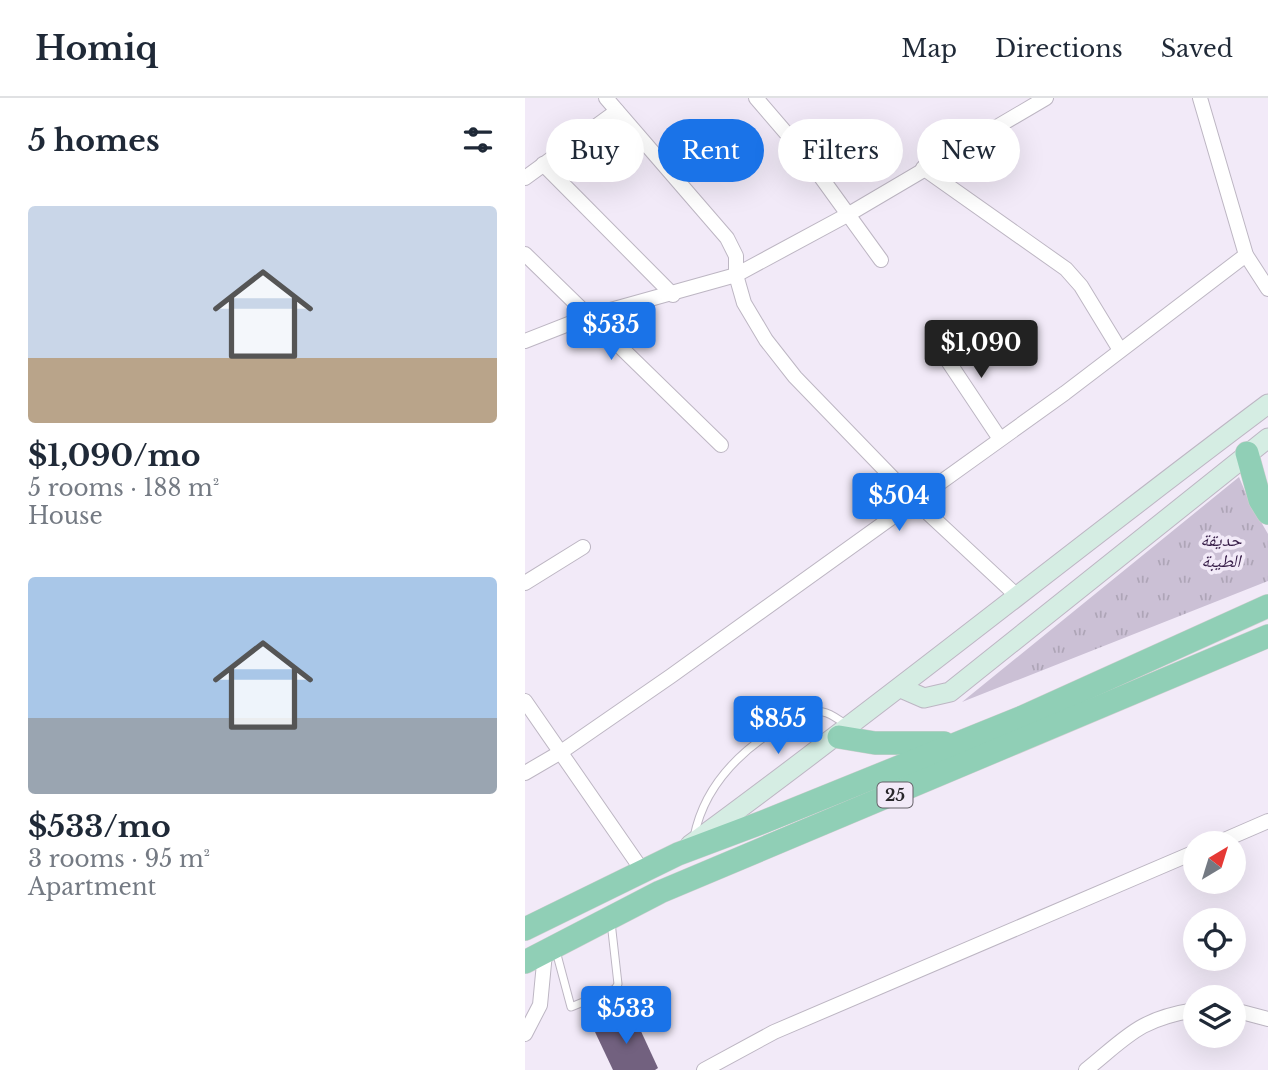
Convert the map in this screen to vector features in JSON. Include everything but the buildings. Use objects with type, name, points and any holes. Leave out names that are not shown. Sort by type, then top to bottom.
[{"type":"highway","points":[[1247,453],[1260,500],[1268,513]]},
{"type":"highway","name":"25","points":[[525,929],[685,848],[763,822],[1025,716],[1268,606]]},
{"type":"highway","name":"25","points":[[542,954],[610,916],[768,846],[1011,747],[1268,636]]},
{"type":"highway","points":[[845,732],[875,743],[954,743]]},
{"type":"main road","points":[[685,848],[845,732],[1268,404]]},
{"type":"main road","points":[[901,688],[924,698],[950,692],[1268,438]]},
{"type":"street","points":[[606,98],[727,238],[736,256],[736,275],[748,312],[779,357],[816,401],[915,501],[1017,596]]},
{"type":"street","points":[[756,98],[849,214],[881,260]]},
{"type":"street","points":[[1009,119],[1046,98]]},
{"type":"street","points":[[1200,98],[1246,255],[1268,289]]},
{"type":"street","points":[[525,178],[617,111]]},
{"type":"street","points":[[543,164],[673,295]]},
{"type":"street","points":[[525,341],[589,316],[673,295],[736,275],[849,214],[917,172]]},
{"type":"street","points":[[943,182],[1066,269],[1120,349]]},
{"type":"street","points":[[525,254],[721,445]]},
{"type":"street","points":[[525,773],[561,752],[915,501],[1246,255]]},
{"type":"street","points":[[934,340],[1000,439]]},
{"type":"street","points":[[525,583],[583,547]]},
{"type":"street","points":[[525,701],[642,870]]},
{"type":"street","points":[[1245,831],[1268,821]]},
{"type":"street","points":[[705,1070],[773,1032],[1183,857]]},
{"type":"street","points":[[525,1034],[540,1005],[542,954]]},
{"type":"street","points":[[1086,1070],[1142,1024],[1163,1015],[1183,1012]]},
{"type":"street","points":[[1246,1013],[1268,1019]]},
{"type":"lane","points":[[685,848],[698,815],[717,782],[740,755],[767,734],[804,713],[814,712],[825,712],[845,732]]},
{"type":"lane","points":[[542,954],[571,1007],[615,989],[618,984],[610,916]]},
{"type":"green space","name":"حديقة الطيبة","points":[[1239,477],[1268,534],[1268,581],[962,702]]}]
